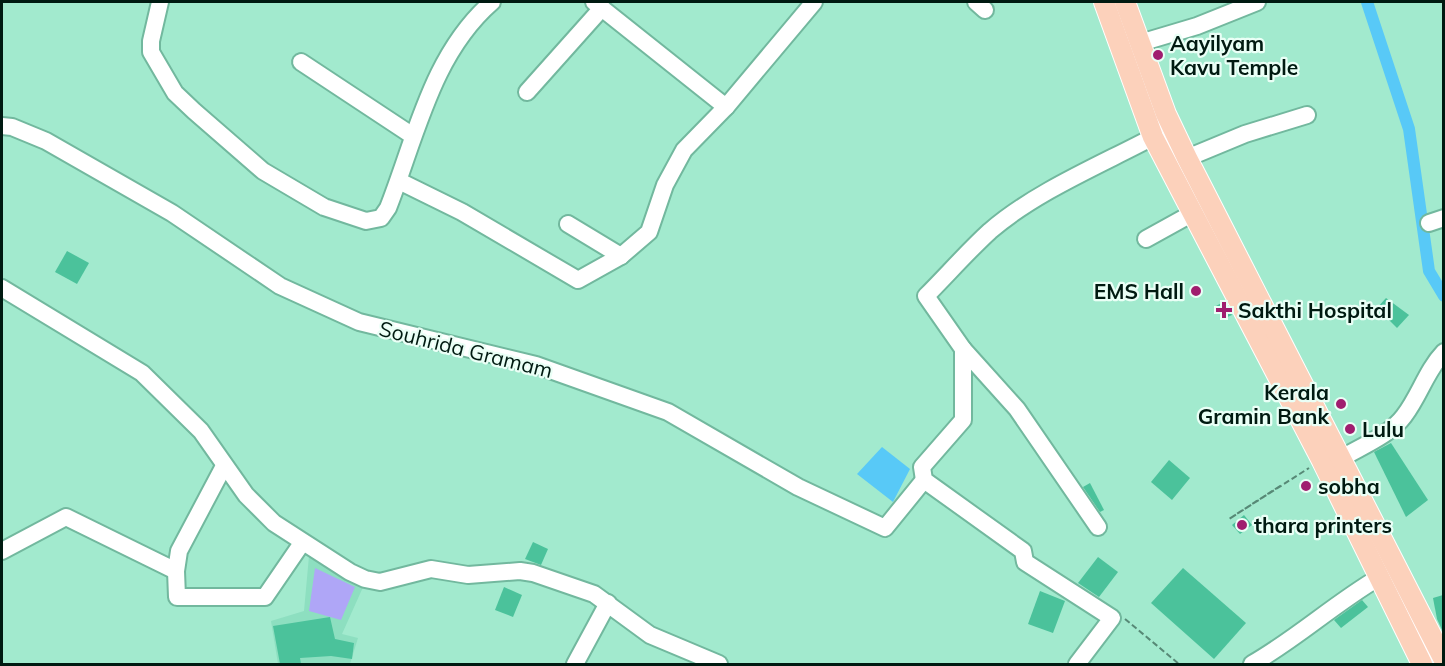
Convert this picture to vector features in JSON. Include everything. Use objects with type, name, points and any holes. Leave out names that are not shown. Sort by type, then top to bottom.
[{"type":"main road","points":[[1104,2],[1153,137],[1322,461],[1422,664]]},
{"type":"main road","points":[[1125,2],[1166,114],[1187,158],[1342,458],[1434,647],[1443,660]]},
{"type":"street","points":[[160,2],[150,41],[154,61],[175,93],[263,171],[324,207],[366,221],[381,218],[388,208],[413,136],[459,38],[475,16],[492,2]]},
{"type":"street","points":[[399,181],[462,212],[578,280],[621,256],[649,232],[665,185],[684,150],[726,107],[814,2]]},
{"type":"street","points":[[1140,43],[1197,26],[1257,2]]},
{"type":"street","points":[[527,92],[598,5],[726,107]]},
{"type":"street","points":[[301,62],[413,136]]},
{"type":"street","points":[[1187,158],[1245,134],[1307,115]]},
{"type":"street","name":"Souhrida Gramam","points":[[2,126],[12,127],[46,141],[172,213],[280,286],[359,322],[536,365],[668,412],[798,487],[885,528],[924,480]]},
{"type":"street","points":[[1098,527],[1017,409],[963,349],[926,296],[991,230],[1013,214],[1054,189],[1153,137]]},
{"type":"street","points":[[1146,239],[1193,213]]},
{"type":"street","points":[[568,224],[621,256]]},
{"type":"street","points":[[2,288],[142,373],[201,431],[246,495],[274,523],[302,543],[365,579],[380,582],[431,569],[468,575],[520,571],[594,594],[650,635],[719,664]]},
{"type":"street","points":[[963,349],[963,420],[922,467],[924,480],[1023,551],[1025,562],[1112,618],[1077,664]]},
{"type":"street","points":[[1342,458],[1382,435],[1403,418],[1418,395],[1431,366],[1443,352]]},
{"type":"street","points":[[224,466],[179,550],[176,571],[177,597],[265,597],[302,543]]},
{"type":"street","points":[[2,550],[66,517],[176,571]]},
{"type":"street","points":[[1252,664],[1280,649],[1343,599],[1378,578]]},
{"type":"street","points":[[575,664],[608,603]]},
{"type":"path","points":[[1280,486],[1255,504],[1229,519],[1280,486],[1322,461]]},
{"type":"path","points":[[1112,618],[1119,615],[1179,664]]},
{"type":"shaded area","points":[[309,556],[364,585],[342,634],[358,638],[350,664],[278,664],[271,621],[304,611]]},
{"type":"shaded area","points":[[315,568],[355,587],[341,620],[309,611]]},
{"type":"water","points":[[882,447],[910,469],[893,502],[857,474]]},
{"type":"building","points":[[67,251],[89,263],[77,284],[55,272]]},
{"type":"building","points":[[1386,298],[1409,315],[1397,328],[1377,308]]},
{"type":"building","points":[[1225,301],[1232,315],[1223,319],[1216,306]]},
{"type":"building","points":[[1391,443],[1428,500],[1406,517],[1374,452]]},
{"type":"building","points":[[1169,460],[1190,478],[1172,500],[1151,482]]},
{"type":"building","points":[[1090,483],[1104,510],[1100,512],[1083,487]]},
{"type":"building","name":"thara printers","points":[[1244,515],[1252,525],[1240,534],[1232,525]]},
{"type":"building","points":[[533,542],[548,549],[541,565],[525,559]]},
{"type":"building","points":[[1098,557],[1118,572],[1099,597],[1078,583]]},
{"type":"building","points":[[1183,568],[1246,623],[1214,659],[1151,603]]},
{"type":"building","points":[[504,587],[522,595],[513,617],[495,610]]},
{"type":"building","points":[[1040,591],[1065,601],[1053,633],[1028,624]]},
{"type":"building","points":[[1443,595],[1443,632],[1437,619],[1433,598]]},
{"type":"building","points":[[1362,600],[1368,607],[1341,628],[1334,620]]},
{"type":"building","points":[[330,617],[335,639],[354,643],[352,659],[331,656],[300,658],[301,664],[280,664],[273,626]]},
{"type":"waterway","points":[[1367,2],[1409,129],[1429,271],[1444,296]]},
{"type":"place","name":"Aayilyam Kavu Temple","points":[[1158,55]]},
{"type":"place","name":"EMS Hall","points":[[1196,291]]},
{"type":"place","name":"Sakthi Hospital","points":[[1224,310]]},
{"type":"place","name":"Kerala Gramin Bank","points":[[1341,404]]},
{"type":"place","name":"Lulu","points":[[1350,429]]},
{"type":"place","name":"sobha","points":[[1306,486]]},
{"type":"place","name":"thara printers","points":[[1242,525]]}]
